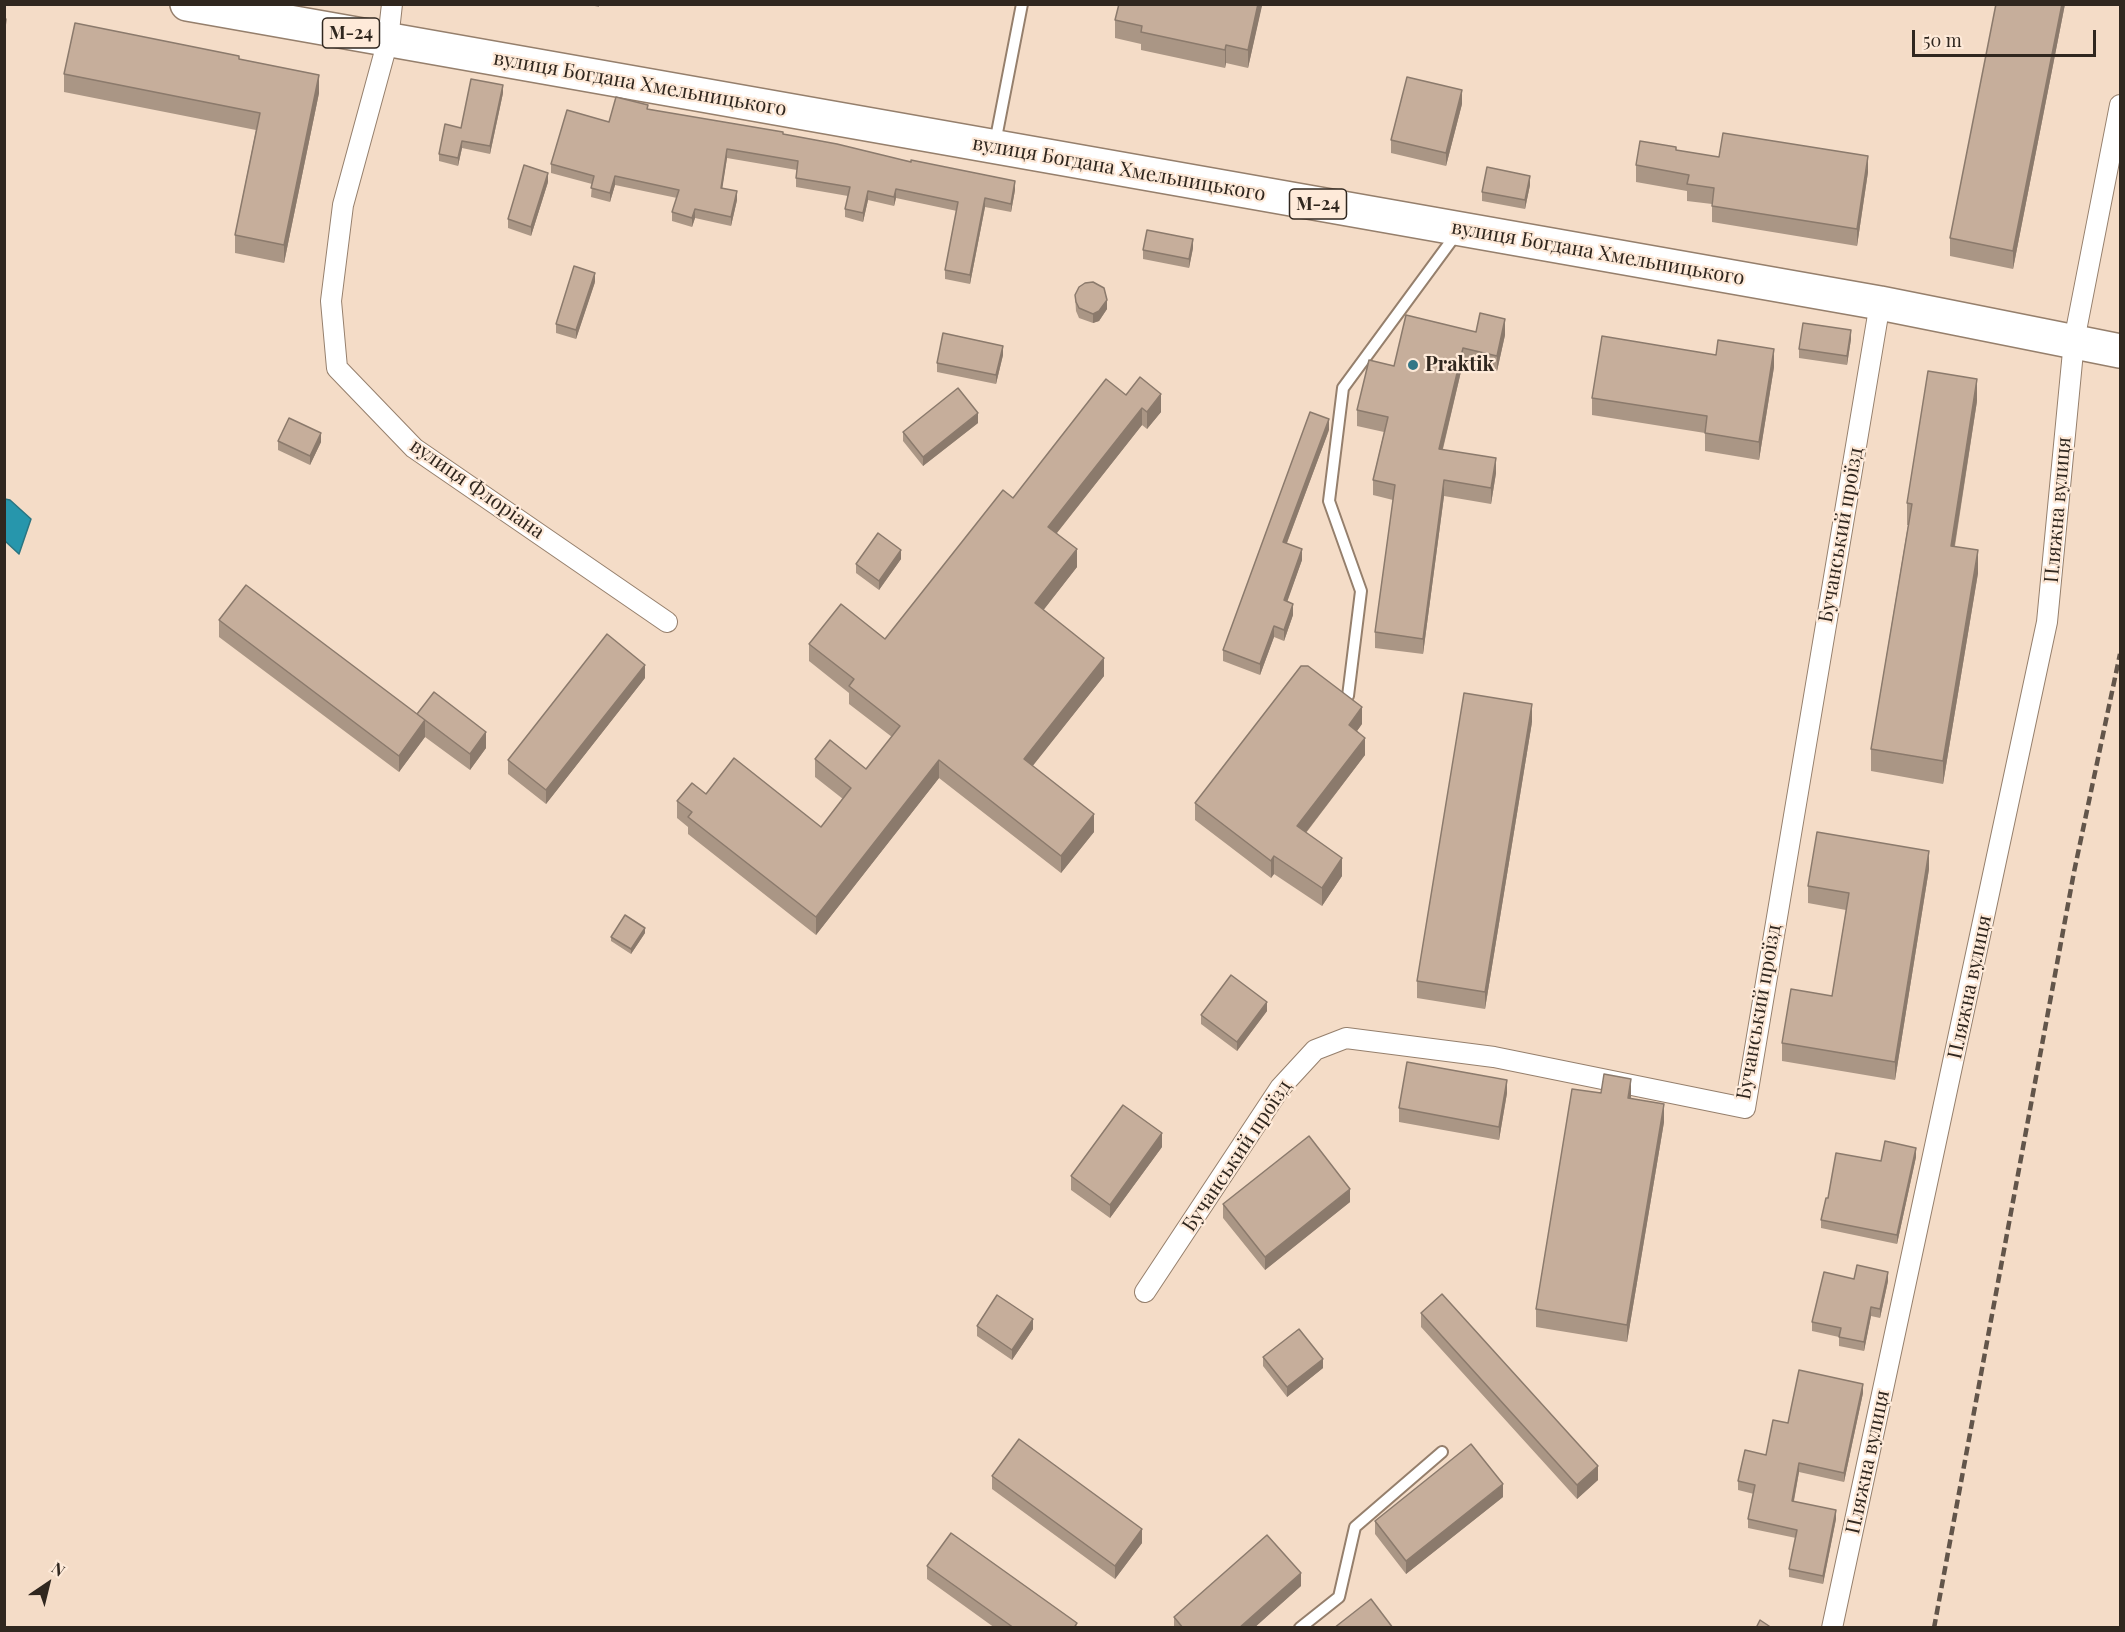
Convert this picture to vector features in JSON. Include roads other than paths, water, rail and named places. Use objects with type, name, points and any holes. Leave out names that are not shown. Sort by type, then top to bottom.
[{"type":"highway","name":"вулиця Богдана Хмельницького","points":[[187,4],[1880,303],[2121,351]]},
{"type":"street","name":"вулиця Флоріана","points":[[392,4],[388,40],[344,205],[331,301],[337,368],[414,448],[667,622]]},
{"type":"street","name":"Пляжна вулиця","points":[[1832,1628],[2047,622],[2074,341],[2121,105]]},
{"type":"street","name":"Бучанський проїзд","points":[[1145,1292],[1280,1088],[1316,1050],[1346,1038],[1494,1057],[1745,1108],[1880,303]]},
{"type":"lane","points":[[994,147],[1022,4]]},
{"type":"lane","points":[[1348,696],[1361,591],[1329,501],[1343,388],[1460,229]]},
{"type":"lane","points":[[1300,1628],[1339,1597],[1355,1527],[1442,1452]]},
{"type":"water","points":[[5,499],[10,500],[31,519],[19,554],[5,541]]},
{"type":"railway","points":[[1934,1628],[2074,872],[2120,654]]},
{"type":"place","name":"Praktik","points":[[1413,365]]}]
